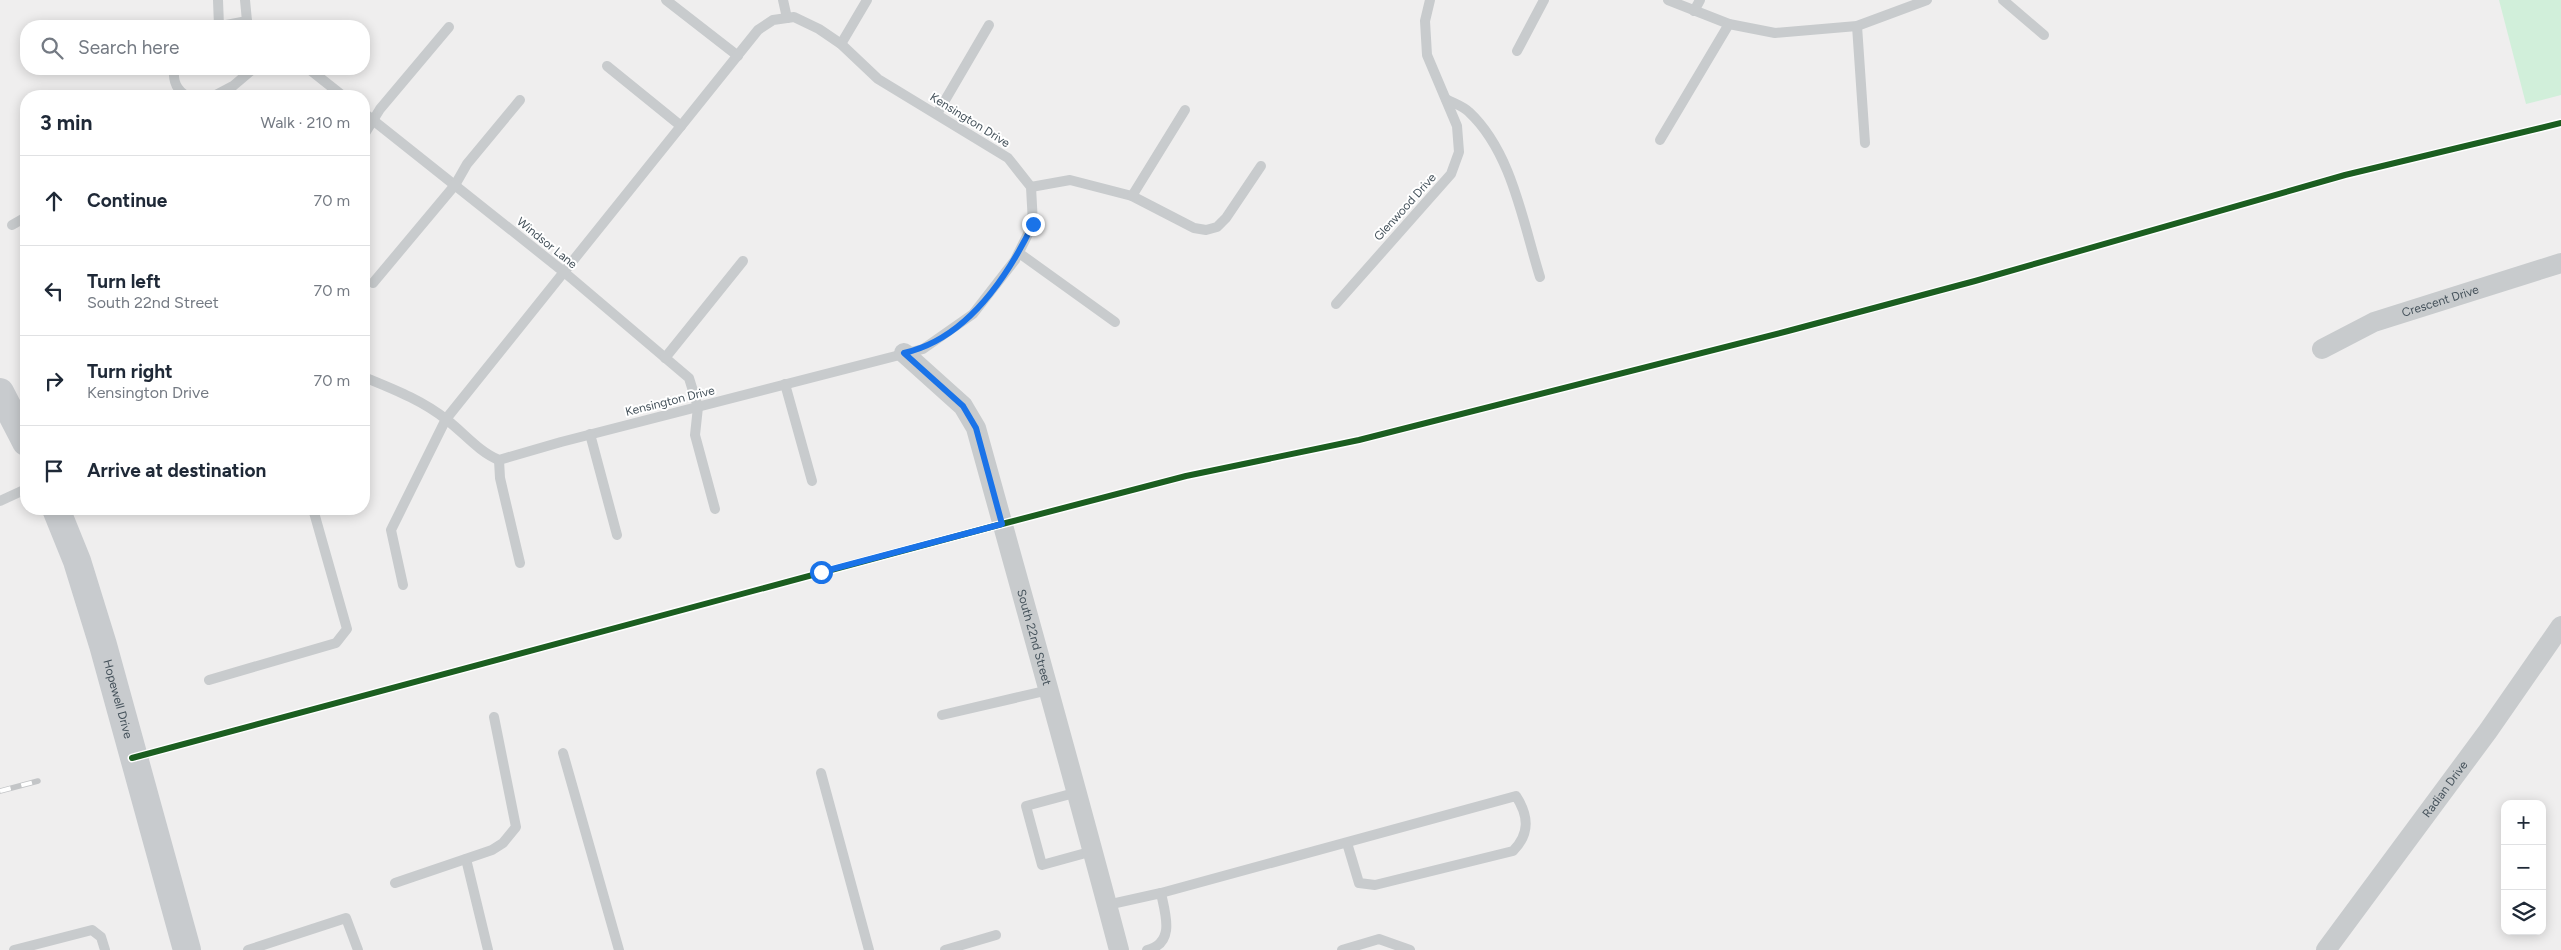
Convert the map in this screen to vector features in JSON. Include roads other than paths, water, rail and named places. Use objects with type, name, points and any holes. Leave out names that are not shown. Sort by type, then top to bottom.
[{"type":"main road","points":[[0,392],[20,430]]},
{"type":"main road","name":"Hopewell Drive","points":[[58,515],[77,561],[103,646],[187,950]]},
{"type":"street","name":"Crescent Drive","points":[[2322,349],[2374,322],[2561,263]]},
{"type":"street","name":"South 22nd Street","points":[[904,353],[963,406],[976,428],[1078,792],[1119,950]]},
{"type":"street","name":"Radian Drive","points":[[2326,950],[2488,731],[2561,626]]},
{"type":"lane","points":[[218,0],[220,20]]},
{"type":"lane","points":[[245,0],[250,20]]},
{"type":"lane","points":[[666,0],[738,56]]},
{"type":"lane","points":[[403,585],[391,530],[446,419],[758,30],[773,20],[786,18],[782,0]]},
{"type":"lane","points":[[841,44],[867,0]]},
{"type":"lane","name":"Glenwood Drive","points":[[1336,304],[1451,174],[1459,152],[1457,126],[1427,55],[1425,21],[1430,0]]},
{"type":"lane","points":[[1517,51],[1544,0]]},
{"type":"lane","points":[[1668,0],[1729,24],[1774,33],[1824,31],[1857,26],[1927,0]]},
{"type":"lane","points":[[1694,11],[1700,0]]},
{"type":"lane","points":[[2003,0],[2044,35]]},
{"type":"lane","name":"Kensington Drive","points":[[499,460],[590,434],[923,349],[973,314],[1019,252],[1033,224],[1031,187],[1008,158],[878,79],[841,44],[819,29],[794,18],[786,18]]},
{"type":"lane","points":[[1660,140],[1729,24]]},
{"type":"lane","points":[[937,114],[989,25]]},
{"type":"lane","points":[[370,125],[380,109],[449,26]]},
{"type":"lane","points":[[1857,26],[1865,144]]},
{"type":"lane","points":[[607,66],[681,126]]},
{"type":"lane","points":[[173,75],[173,79],[179,90]]},
{"type":"lane","points":[[226,90],[234,86],[246,75]]},
{"type":"lane","points":[[316,75],[335,90]]},
{"type":"lane","points":[[1446,99],[1468,110],[1492,140],[1504,161],[1540,278]]},
{"type":"lane","points":[[373,283],[455,185],[466,164],[520,100]]},
{"type":"lane","points":[[1132,196],[1184,110]]},
{"type":"lane","name":"Windsor Lane","points":[[370,118],[564,272],[688,378],[698,407]]},
{"type":"lane","points":[[1031,187],[1070,180],[1132,196],[1194,228],[1206,230],[1217,226],[1226,218],[1260,166]]},
{"type":"lane","points":[[12,225],[20,220]]},
{"type":"lane","points":[[1019,252],[1115,322]]},
{"type":"lane","points":[[665,358],[743,261]]},
{"type":"lane","points":[[370,380],[402,392],[446,419],[488,454],[499,460],[500,478],[520,563]]},
{"type":"lane","points":[[786,384],[812,481]]},
{"type":"lane","points":[[698,407],[695,434],[715,509]]},
{"type":"lane","points":[[590,434],[616,535]]},
{"type":"lane","points":[[0,501],[20,492]]},
{"type":"lane","points":[[209,680],[336,643],[347,629],[315,515]]},
{"type":"lane","points":[[942,714],[1049,690]]},
{"type":"lane","points":[[395,884],[466,859],[503,843],[516,827],[494,717]]},
{"type":"lane","points":[[563,753],[619,950]]},
{"type":"lane","points":[[821,773],[870,950]]},
{"type":"lane","points":[[1078,792],[1026,806],[1042,865],[1093,851]]},
{"type":"lane","points":[[1107,905],[1161,893],[1347,842],[1516,796],[1521,805],[1527,830],[1523,841],[1513,851],[1375,885],[1359,883],[1347,842]]},
{"type":"lane","points":[[466,859],[488,950]]},
{"type":"lane","points":[[1148,950],[1154,948],[1164,938],[1168,926],[1161,893]]},
{"type":"lane","points":[[248,950],[346,918],[358,950]]},
{"type":"lane","points":[[14,950],[92,930],[101,937],[105,950]]},
{"type":"lane","points":[[945,950],[996,936]]},
{"type":"lane","points":[[1342,950],[1379,939],[1410,950]]},
{"type":"railway","points":[[0,791],[38,781]]}]
